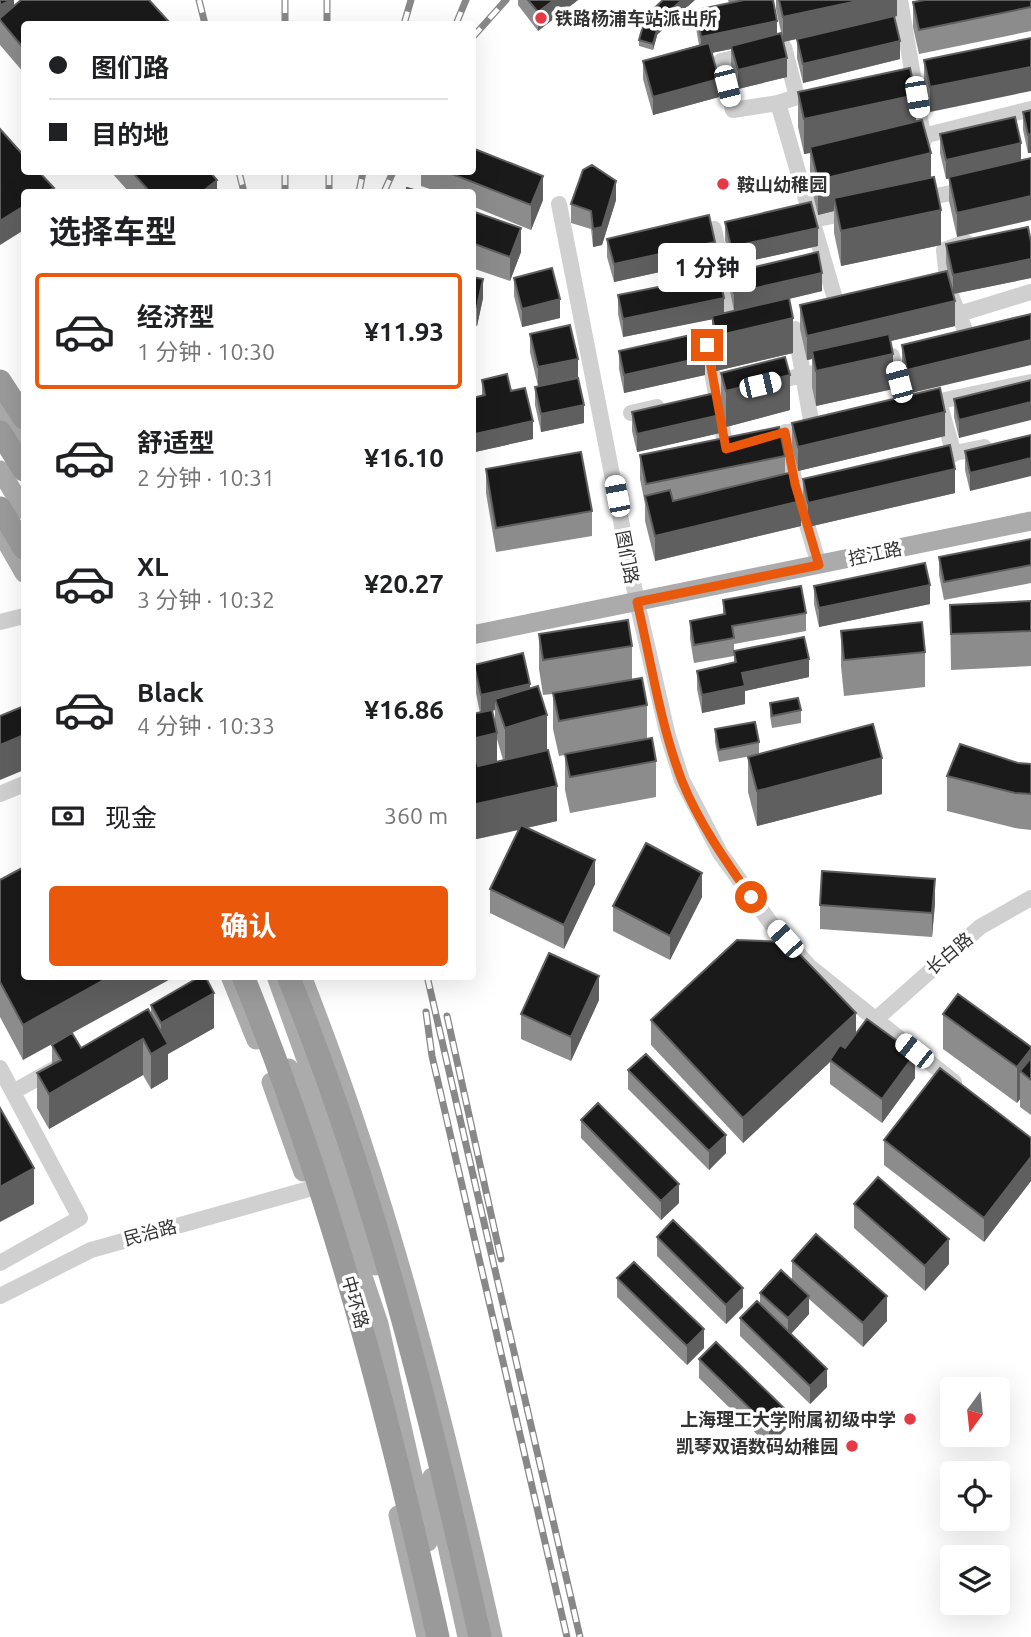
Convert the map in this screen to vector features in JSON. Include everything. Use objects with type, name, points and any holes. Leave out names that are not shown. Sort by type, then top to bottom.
[{"type":"highway","points":[[0,381],[21,413]]},
{"type":"highway","points":[[0,432],[21,465]]},
{"type":"highway","points":[[0,508],[21,535]]},
{"type":"highway","points":[[290,980],[313,1037],[400,1304],[480,1637]]},
{"type":"highway","points":[[301,980],[313,1037]]},
{"type":"highway","name":"中环路","points":[[240,983],[273,1050],[313,1164],[352,1290],[397,1455],[438,1637]]},
{"type":"main road","points":[[0,410],[21,443]]},
{"type":"main road","points":[[0,470],[21,505]]},
{"type":"main road","points":[[0,496],[21,534]]},
{"type":"main road","points":[[0,519],[21,536]]},
{"type":"main road","name":"控江路","points":[[476,634],[1031,521]]},
{"type":"main road","points":[[0,531],[21,568]]},
{"type":"main road","points":[[253,980],[311,1121],[379,1324],[449,1637]]},
{"type":"main road","points":[[277,980],[346,1171],[409,1375],[467,1637]]},
{"type":"main road","points":[[302,980],[338,1071],[396,1245],[446,1430],[492,1637]]},
{"type":"main road","points":[[240,983],[258,1044],[309,1189],[382,1445],[426,1637]]},
{"type":"main road","points":[[387,1303],[396,1245]]},
{"type":"street","points":[[900,0],[928,160]]},
{"type":"street","points":[[791,46],[804,96],[778,103],[733,110],[721,61],[791,46]]},
{"type":"street","points":[[778,103],[804,169],[812,220],[840,316]]},
{"type":"street","points":[[898,142],[1031,108]]},
{"type":"street","points":[[907,202],[983,187]]},
{"type":"street","name":"图们路","points":[[559,204],[637,602],[668,736],[682,780],[700,820],[720,853],[772,925],[810,967],[969,1093]]},
{"type":"street","points":[[812,220],[866,210]]},
{"type":"street","points":[[714,229],[716,278],[747,338]]},
{"type":"street","points":[[944,345],[969,340],[959,314],[942,290],[942,244],[981,240]]},
{"type":"street","points":[[959,314],[1031,292]]},
{"type":"street","points":[[800,327],[804,375],[819,425],[732,447],[701,346],[747,338],[800,327]]},
{"type":"street","points":[[892,356],[899,409],[1031,382]]},
{"type":"street","points":[[753,386],[854,365]]},
{"type":"street","points":[[938,401],[954,454]]},
{"type":"street","points":[[631,413],[679,402]]},
{"type":"street","points":[[785,432],[795,484],[819,565]]},
{"type":"street","points":[[914,461],[1005,442]]},
{"type":"street","points":[[0,622],[21,617]]},
{"type":"street","points":[[0,794],[21,785]]},
{"type":"street","name":"长白路","points":[[875,1020],[980,927],[1031,898]]},
{"type":"street","points":[[13,1093],[71,1060]]},
{"type":"street","points":[[0,1068],[80,1218],[0,1264]]},
{"type":"street","name":"民治路","points":[[0,1296],[91,1250],[309,1189]]},
{"type":"building","points":[[21,0],[149,0],[168,21],[21,21],[21,45],[0,18]]},
{"type":"building","points":[[528,0],[554,0],[538,12]]},
{"type":"building","points":[[663,0],[682,0],[657,22],[649,13]]},
{"type":"building","points":[[744,0],[773,0],[777,21],[701,37],[696,10]]},
{"type":"building","points":[[779,0],[862,0],[783,17]]},
{"type":"building","points":[[1031,0],[1031,7],[919,30],[913,2]]},
{"type":"building","points":[[894,16],[900,41],[803,64],[797,39]]},
{"type":"building","points":[[643,26],[657,30],[653,44],[639,40]]},
{"type":"building","points":[[781,33],[787,58],[738,70],[731,46]]},
{"type":"building","points":[[1031,38],[1031,67],[930,87],[924,60]]},
{"type":"building","points":[[709,43],[719,79],[653,97],[643,61]]},
{"type":"building","points":[[910,68],[916,95],[804,119],[798,92]]},
{"type":"building","points":[[1031,110],[1031,134],[1028,135],[1023,112]]},
{"type":"building","points":[[1015,117],[1021,143],[946,160],[940,134]]},
{"type":"building","points":[[922,120],[931,153],[818,180],[810,147]]},
{"type":"building","points":[[0,129],[21,153],[21,175],[42,175],[54,188],[21,189],[21,208],[0,221]]},
{"type":"building","points":[[476,150],[543,176],[531,205],[455,175],[476,175]]},
{"type":"building","points":[[1031,158],[1031,196],[957,213],[949,177]]},
{"type":"building","points":[[592,165],[616,181],[602,227],[593,229],[591,211],[571,204],[583,170]]},
{"type":"building","points":[[135,175],[213,175],[217,180],[206,189],[147,189]]},
{"type":"building","points":[[934,177],[941,210],[841,231],[834,198]]},
{"type":"building","points":[[811,202],[818,228],[731,247],[725,222]]},
{"type":"building","points":[[476,212],[521,228],[510,257],[476,244]]},
{"type":"building","points":[[709,215],[715,242],[614,264],[607,239]]},
{"type":"building","points":[[1028,227],[1031,259],[953,275],[946,244]]},
{"type":"building","points":[[818,252],[822,273],[734,293],[730,273]]},
{"type":"building","points":[[552,268],[560,299],[522,309],[514,278]]},
{"type":"building","points":[[947,271],[955,301],[807,336],[800,305]]},
{"type":"building","points":[[719,275],[724,298],[623,319],[618,295]]},
{"type":"building","points":[[476,278],[483,279],[476,307]]},
{"type":"building","points":[[789,298],[793,318],[716,336],[712,316]]},
{"type":"building","points":[[1031,314],[1031,340],[907,370],[902,345]]},
{"type":"building","points":[[570,325],[578,359],[538,367],[530,334]]},
{"type":"building","points":[[700,333],[705,357],[624,375],[619,351]]},
{"type":"building","points":[[889,334],[893,354],[816,371],[812,351]]},
{"type":"building","points":[[785,357],[790,375],[726,391],[721,373]]},
{"type":"building","points":[[507,374],[511,391],[525,388],[533,421],[476,434],[476,397],[485,395],[482,380]]},
{"type":"building","points":[[578,378],[584,405],[541,414],[535,387]]},
{"type":"building","points":[[1031,380],[1031,402],[959,420],[954,399]]},
{"type":"building","points":[[940,388],[945,412],[798,447],[792,423]]},
{"type":"building","points":[[715,393],[720,415],[637,434],[632,412]]},
{"type":"building","points":[[779,427],[785,456],[646,484],[640,455]]},
{"type":"building","points":[[1031,435],[1031,458],[970,473],[965,451]]},
{"type":"building","points":[[950,445],[955,469],[808,503],[803,479]]},
{"type":"building","points":[[581,452],[592,511],[496,528],[486,469]]},
{"type":"building","points":[[793,472],[801,501],[655,536],[645,496],[670,490],[673,501]]},
{"type":"building","points":[[1031,539],[1031,565],[944,582],[939,557]]},
{"type":"building","points":[[925,563],[930,585],[819,608],[814,586]]},
{"type":"building","points":[[801,586],[806,613],[732,626],[734,638],[694,645],[690,621],[725,614],[723,600]]},
{"type":"building","points":[[1031,601],[1031,631],[951,634],[950,605]]},
{"type":"building","points":[[628,620],[632,646],[543,660],[539,634]]},
{"type":"building","points":[[922,622],[925,652],[844,660],[841,631]]},
{"type":"building","points":[[804,637],[809,659],[742,673],[745,686],[702,695],[697,671],[736,662],[734,651]]},
{"type":"building","points":[[523,653],[530,684],[481,695],[476,665]]},
{"type":"building","points":[[642,678],[647,705],[559,721],[553,693]]},
{"type":"building","points":[[538,686],[547,715],[505,728],[495,699]]},
{"type":"building","points":[[798,698],[801,710],[772,716],[770,703]]},
{"type":"building","points":[[21,707],[21,736],[0,745],[0,716]]},
{"type":"building","points":[[492,710],[497,733],[476,738],[476,713]]},
{"type":"building","points":[[755,722],[759,742],[719,750],[715,729]]},
{"type":"building","points":[[873,724],[882,758],[757,791],[748,757]]},
{"type":"building","points":[[652,738],[656,761],[570,777],[565,754]]},
{"type":"building","points":[[960,744],[1018,763],[1031,764],[1031,794],[1015,793],[947,776]]},
{"type":"building","points":[[548,750],[557,786],[476,804],[476,758],[478,766]]},
{"type":"building","points":[[521,825],[595,860],[564,925],[490,889]]},
{"type":"building","points":[[646,843],[702,873],[670,936],[613,906]]},
{"type":"building","points":[[21,869],[21,980],[104,980],[23,1025],[0,982],[0,880]]},
{"type":"building","points":[[822,871],[935,879],[932,913],[820,905]]},
{"type":"building","points":[[737,940],[788,942],[856,1013],[743,1118],[651,1020]]},
{"type":"building","points":[[549,953],[599,976],[571,1037],[521,1014]]},
{"type":"building","points":[[194,980],[207,980],[214,993],[161,1023],[151,1005]]},
{"type":"building","points":[[958,994],[1031,1047],[1017,1067],[943,1014]]},
{"type":"building","points":[[148,1009],[168,1044],[151,1054],[143,1039],[49,1094],[37,1073],[61,1060],[52,1045],[72,1033],[81,1048]]},
{"type":"building","points":[[867,1019],[915,1054],[882,1099],[830,1060],[840,1045],[845,1048]]},
{"type":"building","points":[[646,1054],[726,1135],[709,1151],[628,1070]]},
{"type":"building","points":[[1031,1058],[1031,1080],[1020,1071]]},
{"type":"building","points":[[940,1068],[1031,1138],[1031,1157],[984,1218],[884,1140]]},
{"type":"building","points":[[598,1103],[679,1184],[661,1201],[581,1120]]},
{"type":"building","points":[[0,1108],[34,1168],[0,1187]]},
{"type":"building","points":[[878,1177],[949,1239],[925,1266],[854,1204]]},
{"type":"building","points":[[673,1220],[743,1288],[726,1305],[657,1237]]},
{"type":"building","points":[[816,1234],[887,1296],[863,1323],[792,1261]]},
{"type":"building","points":[[634,1262],[704,1329],[687,1346],[617,1278]]},
{"type":"building","points":[[781,1270],[809,1296],[788,1318],[760,1293]]},
{"type":"building","points":[[757,1301],[827,1369],[810,1386],[740,1318]]},
{"type":"building","points":[[716,1342],[786,1410],[769,1427],[699,1359]]},
{"type":"railway","points":[[199,0],[204,21]]},
{"type":"railway","points":[[285,0],[285,21]]},
{"type":"railway","points":[[327,0],[327,21]]},
{"type":"railway","points":[[405,21],[411,0]]},
{"type":"railway","points":[[457,21],[466,0]]},
{"type":"railway","points":[[476,34],[506,0]]},
{"type":"railway","points":[[240,175],[243,189]]},
{"type":"railway","points":[[285,175],[285,189]]},
{"type":"railway","points":[[329,175],[329,189]]},
{"type":"railway","points":[[360,189],[362,175]]},
{"type":"railway","points":[[385,189],[392,175]]},
{"type":"railway","points":[[428,980],[580,1637]]},
{"type":"railway","points":[[426,1012],[432,1056],[567,1637]]},
{"type":"railway","points":[[447,1016],[501,1259]]},
{"type":"place","name":"铁路杨浦车站派出所","points":[[541,18]]},
{"type":"place","name":"鞍山幼稚园","points":[[723,184]]},
{"type":"place","name":"上海理工大学附属初级中学","points":[[910,1419]]},
{"type":"place","name":"凯琴双语数码幼稚园","points":[[852,1446]]},
{"type":"route","points":[[707,345],[726,449],[785,432],[795,484],[819,565],[637,602],[668,736],[682,780],[700,820],[751,897]]}]
